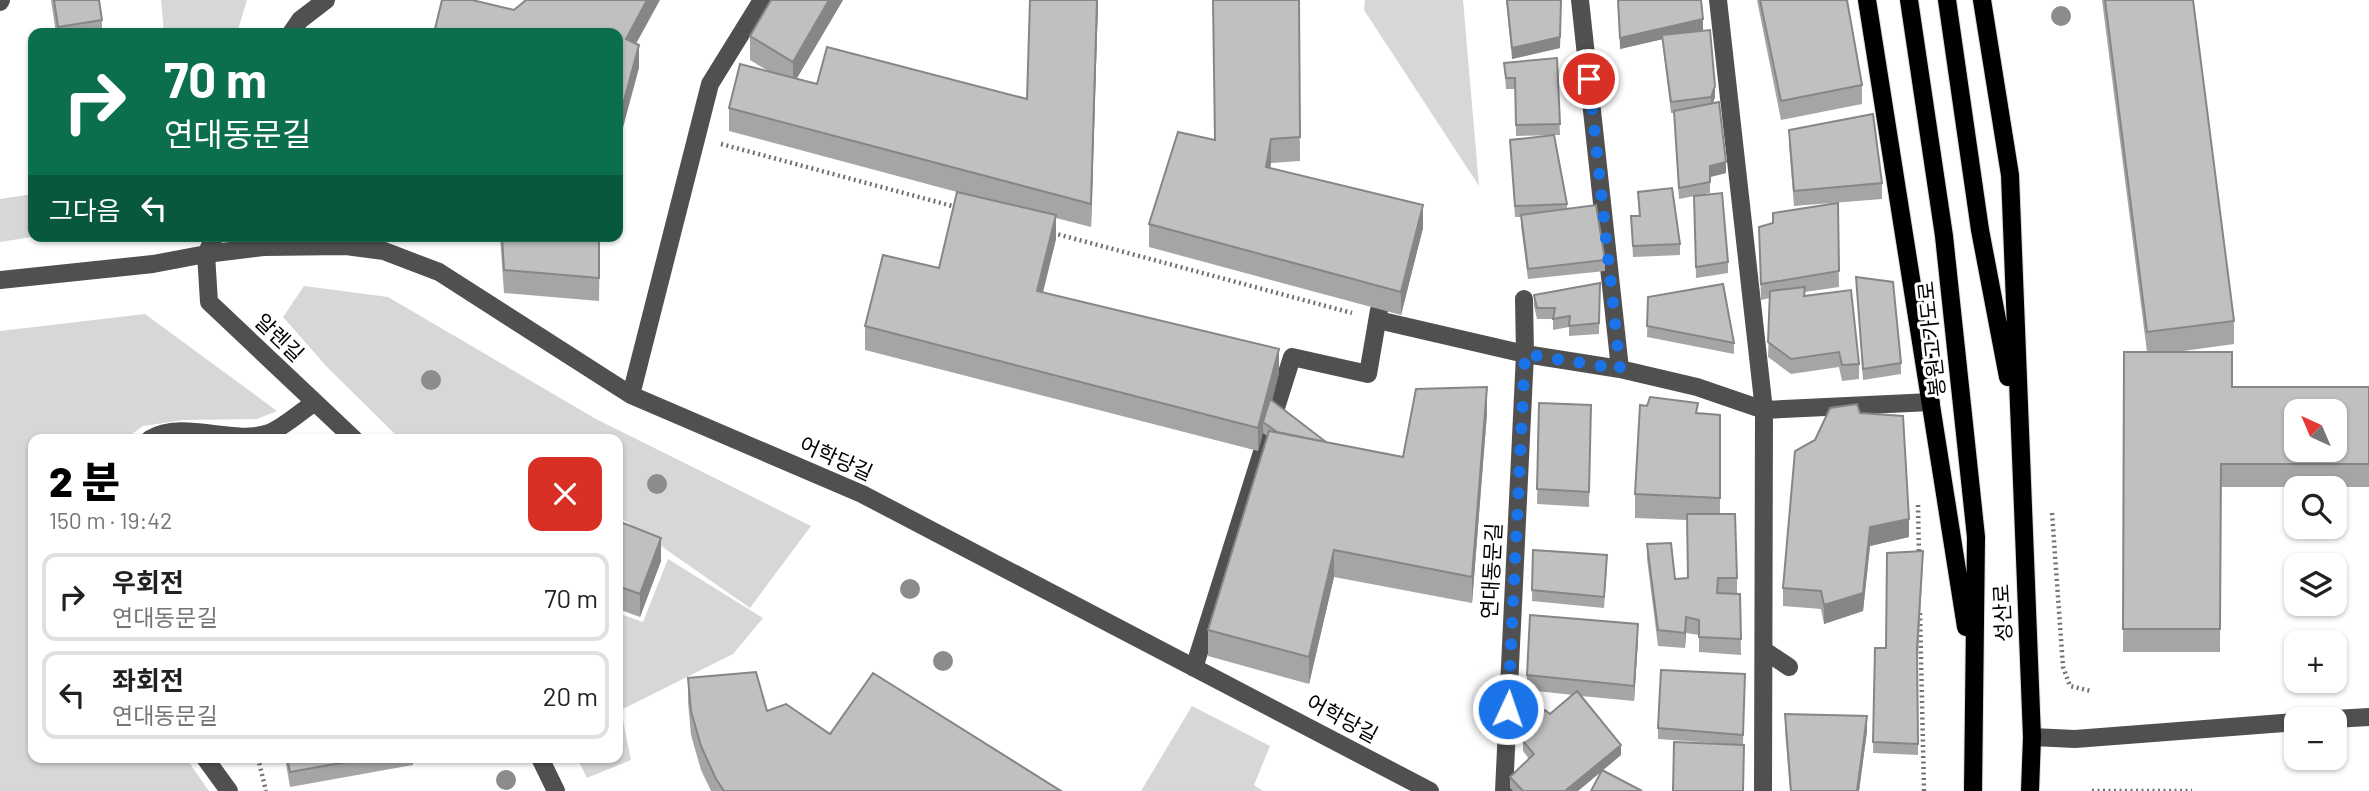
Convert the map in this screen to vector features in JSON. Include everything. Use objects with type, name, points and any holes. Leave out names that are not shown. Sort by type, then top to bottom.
[{"type":"main road","points":[[1867,0],[1973,675],[1973,791]]},
{"type":"main road","name":"봉원고가도로","points":[[1909,0],[1944,236],[1976,537],[1973,675]]},
{"type":"main road","points":[[1947,0],[1980,230],[2018,432]]},
{"type":"main road","points":[[1982,0],[2010,175],[2018,432]]},
{"type":"main road","name":"성산로","points":[[2018,432],[2032,737],[2030,791]]},
{"type":"street","points":[[294,28],[300,20],[326,0]]},
{"type":"street","points":[[631,395],[710,84],[762,0]]},
{"type":"street","points":[[1580,0],[1620,369]]},
{"type":"street","points":[[1718,0],[1764,410],[1763,791]]},
{"type":"street","points":[[206,254],[212,242]]},
{"type":"street","name":"어학당길","points":[[0,280],[153,264],[206,254],[291,247],[346,246],[384,251],[439,272],[631,395],[862,494],[1430,791]]},
{"type":"street","name":"알렌길","points":[[206,254],[209,302],[348,434]]},
{"type":"street","name":"연대동문길","points":[[1504,791],[1525,354],[1524,299]]},
{"type":"street","points":[[1194,668],[1292,357],[1368,374],[1378,314],[1525,354],[1620,369],[1697,387],[1764,410],[1931,402]]},
{"type":"street","points":[[258,434],[269,433],[314,403]]},
{"type":"street","points":[[180,434],[203,434]]},
{"type":"street","points":[[1765,651],[1788,667]]},
{"type":"street","points":[[2347,718],[2369,717]]},
{"type":"street","points":[[2032,737],[2075,738],[2284,723]]},
{"type":"street","points":[[209,763],[229,791]]},
{"type":"street","points":[[542,763],[556,791]]},
{"type":"path","points":[[697,138],[965,209]]},
{"type":"path","points":[[1046,231],[1378,314]]},
{"type":"path","points":[[1917,499],[1919,568]]},
{"type":"path","points":[[1920,610],[1924,791]]},
{"type":"path","points":[[259,763],[265,791]]},
{"type":"path","points":[[2092,791],[2192,791]]},
{"type":"shaded area","points":[[161,0],[247,0],[239,28],[164,28]]},
{"type":"shaded area","points":[[1365,0],[1463,0],[1479,186],[1364,10]]},
{"type":"shaded area","points":[[28,195],[28,238],[0,242],[0,199]]},
{"type":"shaded area","points":[[304,286],[388,297],[596,419],[811,526],[750,608],[623,519],[623,434],[395,434],[327,367],[283,317]]},
{"type":"shaded area","points":[[145,314],[277,411],[257,419],[184,420],[143,426],[132,434],[28,434],[28,763],[189,763],[209,791],[0,791],[0,331]]},
{"type":"shaded area","points":[[668,559],[763,618],[733,654],[623,709],[623,615],[643,622]]},
{"type":"shaded area","points":[[1192,706],[1270,746],[1254,785],[1263,791],[1141,791]]},
{"type":"shaded area","points":[[623,720],[631,760],[587,778],[580,763],[623,763]]},
{"type":"building","points":[[54,0],[99,0],[102,20],[58,27]]},
{"type":"building","points":[[442,0],[472,0],[514,10],[526,0],[647,0],[626,39],[639,45],[623,104],[623,28],[435,28]]},
{"type":"building","points":[[771,0],[829,0],[793,62],[750,36]]},
{"type":"building","points":[[1030,0],[1097,0],[1091,204],[729,108],[740,64],[817,84],[827,47],[1027,99]]},
{"type":"building","points":[[1213,0],[1299,0],[1300,137],[1271,139],[1266,167],[1423,205],[1401,292],[1149,224],[1178,132],[1215,140]]},
{"type":"building","points":[[1507,0],[1561,0],[1560,37],[1512,48]]},
{"type":"building","points":[[1618,0],[1701,0],[1703,19],[1620,38]]},
{"type":"building","points":[[1760,0],[1847,0],[1862,85],[1781,101]]},
{"type":"building","points":[[2105,0],[2193,0],[2234,321],[2147,332]]},
{"type":"building","points":[[1710,30],[1715,86],[1711,97],[1671,102],[1662,35]]},
{"type":"building","points":[[1557,58],[1560,124],[1516,125],[1515,78],[1506,78],[1504,63]]},
{"type":"building","points":[[1719,102],[1726,162],[1710,166],[1710,182],[1679,188],[1674,111]]},
{"type":"building","points":[[1873,114],[1882,183],[1794,191],[1789,130]]},
{"type":"building","points":[[1554,135],[1567,204],[1515,206],[1510,140]]},
{"type":"building","points":[[1672,188],[1680,244],[1633,246],[1631,216],[1640,216],[1638,192]]},
{"type":"building","points":[[957,192],[1056,215],[1037,291],[1279,349],[1258,428],[865,326],[883,255],[939,268]]},
{"type":"building","points":[[1722,193],[1728,262],[1696,267],[1694,196]]},
{"type":"building","points":[[1838,203],[1839,271],[1761,284],[1759,227],[1773,223],[1773,213]]},
{"type":"building","points":[[1596,205],[1605,260],[1528,269],[1521,215]]},
{"type":"building","points":[[502,242],[599,242],[599,278],[504,270]]},
{"type":"building","points":[[1856,277],[1893,282],[1901,363],[1863,369]]},
{"type":"building","points":[[1600,283],[1599,323],[1569,326],[1570,316],[1553,319],[1555,308],[1537,308],[1534,295]]},
{"type":"building","points":[[1723,284],[1734,343],[1647,326],[1648,297]]},
{"type":"building","points":[[1805,287],[1804,296],[1851,290],[1859,364],[1842,365],[1839,352],[1791,359],[1768,342],[1770,291]]},
{"type":"building","points":[[2124,352],[2232,352],[2232,387],[2369,387],[2369,464],[2221,464],[2220,629],[2123,629]]},
{"type":"building","points":[[1487,387],[1472,577],[1334,550],[1309,657],[1208,630],[1269,431],[1403,457],[1416,389]]},
{"type":"building","points":[[1650,397],[1698,403],[1696,413],[1720,415],[1720,498],[1635,494],[1640,405],[1647,406]]},
{"type":"building","points":[[1270,399],[1326,442],[1277,432],[1263,422]]},
{"type":"building","points":[[1539,403],[1591,405],[1589,492],[1537,489]]},
{"type":"building","points":[[1857,404],[1860,413],[1903,416],[1909,519],[1870,527],[1863,593],[1824,605],[1821,591],[1783,588],[1795,451],[1815,440],[1830,408]]},
{"type":"building","points":[[1687,514],[1735,514],[1737,578],[1718,578],[1717,593],[1740,594],[1741,639],[1699,637],[1699,620],[1686,617],[1685,633],[1658,630],[1647,544],[1671,543],[1675,579],[1688,578]]},
{"type":"building","points":[[623,523],[661,538],[640,594],[623,588]]},
{"type":"building","points":[[1533,550],[1607,555],[1604,597],[1532,590]]},
{"type":"building","points":[[1923,551],[1917,648],[1918,744],[1873,742],[1875,648],[1886,648],[1887,553]]},
{"type":"building","points":[[1530,615],[1638,624],[1634,686],[1527,675]]},
{"type":"building","points":[[1661,670],[1745,674],[1743,735],[1658,728]]},
{"type":"building","points":[[756,672],[767,711],[786,704],[830,734],[873,673],[1061,791],[724,791],[701,746],[691,711],[688,678]]},
{"type":"building","points":[[1577,691],[1621,745],[1565,791],[1523,791],[1510,777],[1534,754],[1523,741],[1537,726],[1534,722],[1545,710],[1550,714]]},
{"type":"building","points":[[1785,714],[1867,716],[1857,791],[1791,791]]},
{"type":"building","points":[[1674,742],[1744,745],[1743,791],[1673,791]]},
{"type":"building","points":[[288,763],[341,763],[290,772]]},
{"type":"building","points":[[1602,770],[1642,791],[1591,791]]},
{"type":"route","points":[[1508,709],[1525,354],[1620,369],[1589,79]]}]
